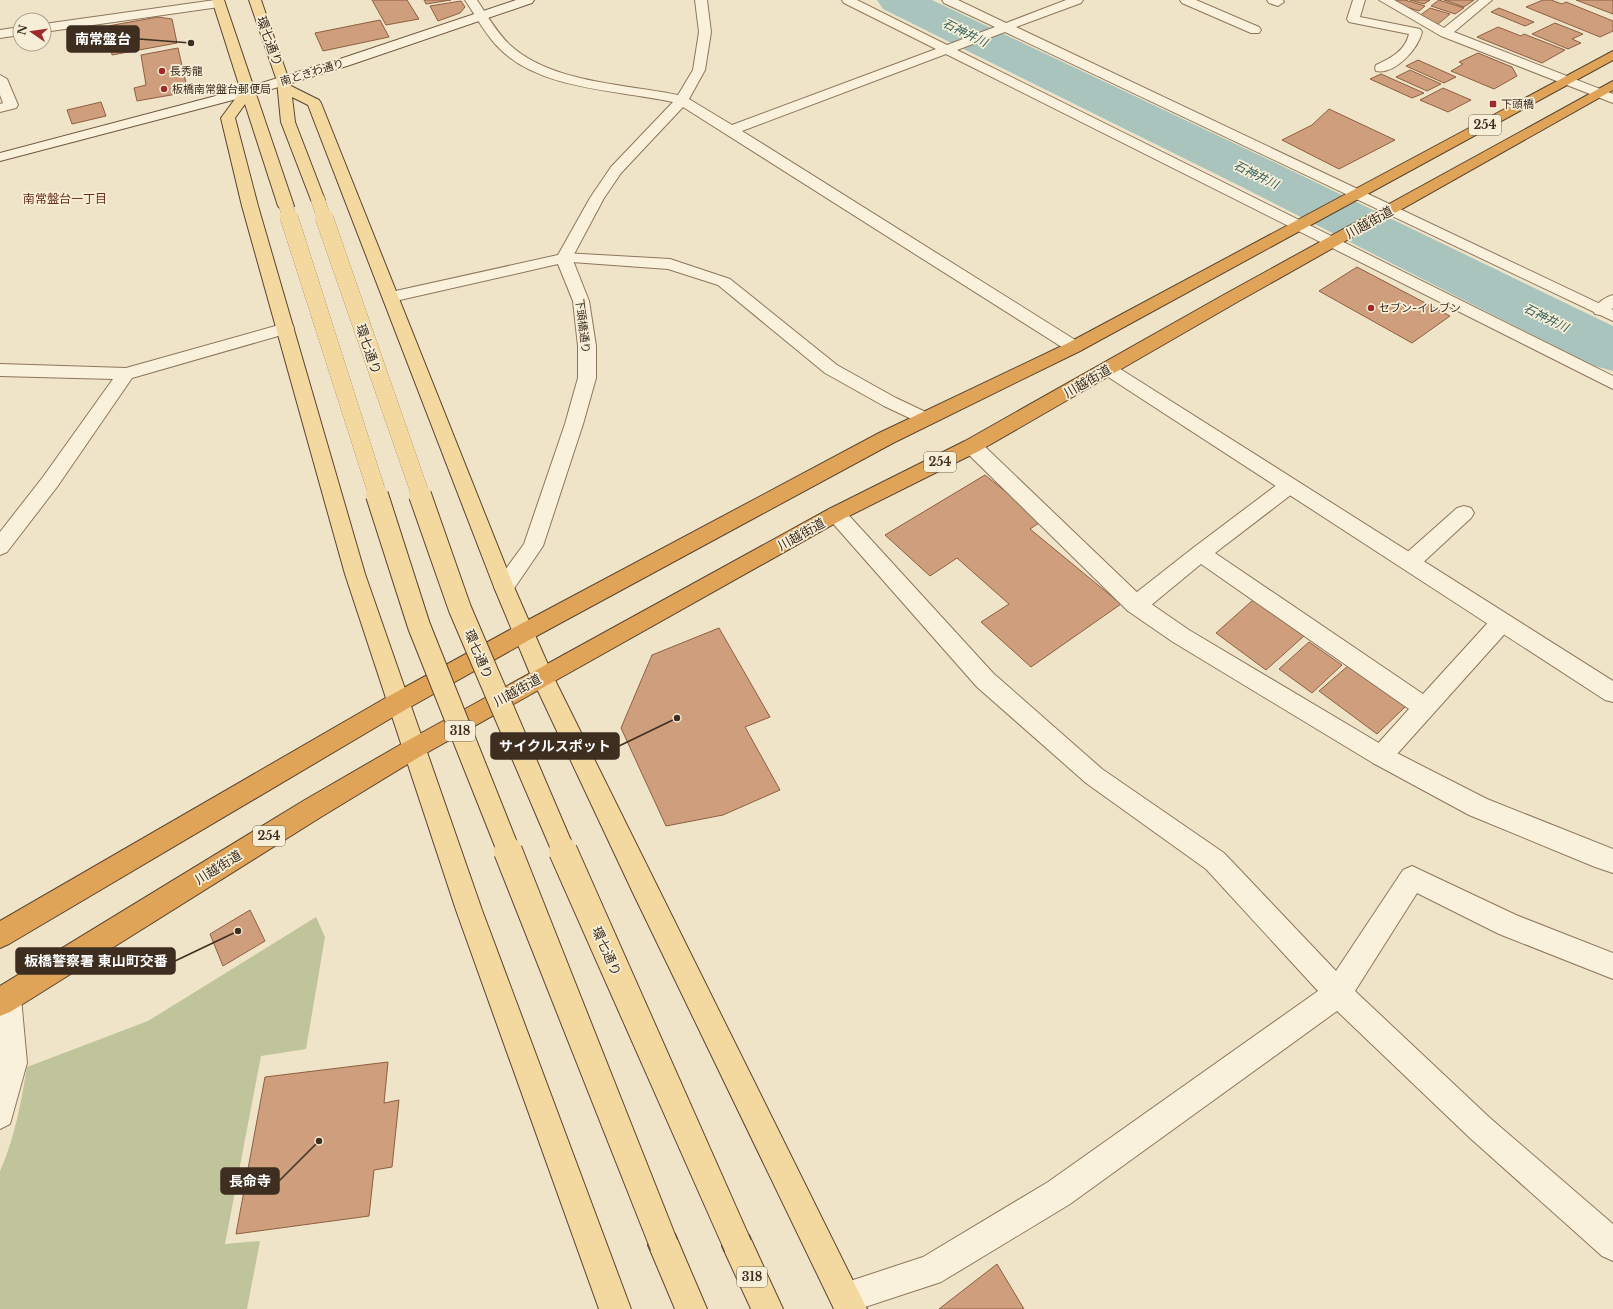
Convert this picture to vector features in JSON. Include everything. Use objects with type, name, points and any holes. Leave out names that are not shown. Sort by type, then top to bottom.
[{"type":"highway","name":"254","points":[[0,935],[397,703],[523,633],[886,438],[1074,347],[1300,226],[1613,55]]},
{"type":"highway","name":"川越街道","points":[[3,1000],[312,809],[413,749],[836,514],[972,446],[1233,297],[1613,85]]},
{"type":"main road","name":"環七通り","points":[[255,0],[284,84],[288,122],[318,200],[460,609],[575,880],[767,1309]]},
{"type":"main road","name":"318","points":[[218,1],[286,206],[419,626],[664,1245],[691,1309]]},
{"type":"main road","points":[[284,84],[314,103],[504,587],[542,676],[642,885],[848,1303]]},
{"type":"main road","points":[[247,92],[228,118],[250,206],[355,574],[397,703],[469,910],[615,1309]]},
{"type":"street","points":[[471,0],[505,48],[523,62],[552,73],[587,82],[658,94],[682,100],[1074,347]]},
{"type":"street","name":"南ときわ通り","points":[[0,157],[247,92],[284,84],[528,0]]},
{"type":"street","points":[[564,258],[597,198],[616,170],[682,100],[699,70],[705,32],[701,0]]},
{"type":"street","points":[[848,0],[1613,383]]},
{"type":"street","points":[[948,0],[1390,210],[1609,309]]},
{"type":"street","points":[[730,131],[1077,0]]},
{"type":"street","points":[[1186,0],[1255,30]]},
{"type":"street","points":[[1359,0],[1353,18],[1416,32],[1414,43],[1404,55],[1381,68]]},
{"type":"street","points":[[1385,0],[1445,33],[1613,99]]},
{"type":"street","points":[[1445,33],[1486,0]]},
{"type":"street","points":[[52,27],[218,1]]},
{"type":"street","points":[[0,34],[12,32]]},
{"type":"street","points":[[0,79],[11,105],[0,108]]},
{"type":"street","points":[[391,297],[564,258],[670,264],[724,282],[831,369],[890,402],[926,419]]},
{"type":"street","name":"下頭橋通り","points":[[504,587],[533,546],[574,424],[587,378],[587,346],[581,301],[564,258]]},
{"type":"street","points":[[0,370],[126,374],[286,328]]},
{"type":"street","points":[[1108,369],[1613,693]]},
{"type":"street","points":[[0,547],[50,482],[126,374]]},
{"type":"street","points":[[972,446],[1136,605],[1181,636],[1382,756],[1478,807],[1604,859],[1613,861]]},
{"type":"street","points":[[1136,605],[1200,553],[1289,486]]},
{"type":"street","points":[[1410,562],[1464,513]]},
{"type":"street","points":[[836,514],[985,680],[1094,776],[1215,861],[1338,993],[1480,1128],[1613,1245]]},
{"type":"street","points":[[1200,553],[1425,708]]},
{"type":"street","points":[[1382,756],[1502,622]]},
{"type":"street","points":[[848,1303],[930,1270],[1059,1193],[1338,993],[1412,878],[1508,925],[1613,966]]},
{"type":"street","points":[[0,1114],[13,1063],[3,1000]]},
{"type":"green space","points":[[316,917],[325,937],[306,1049],[261,1056],[225,1244],[260,1241],[247,1309],[0,1309],[0,1171],[14,1133],[27,1067],[148,1021]]},
{"type":"building","points":[[372,0],[407,0],[419,19],[386,25]]},
{"type":"building","points":[[424,0],[451,0],[426,4]]},
{"type":"building","points":[[1395,0],[1405,0],[1425,6],[1419,11],[1392,2]]},
{"type":"building","points":[[1410,0],[1430,0],[1424,4]]},
{"type":"building","points":[[1439,0],[1464,8],[1455,14],[1431,6]]},
{"type":"building","points":[[1444,0],[1474,0],[1464,7]]},
{"type":"building","points":[[1543,0],[1551,0],[1562,4],[1566,2],[1613,21],[1613,31],[1600,37],[1526,7]]},
{"type":"building","points":[[1576,0],[1613,0],[1613,14]]},
{"type":"building","points":[[461,1],[465,7],[460,13],[438,21],[430,6]]},
{"type":"building","points":[[1430,8],[1450,14],[1438,24],[1418,17]]},
{"type":"building","points":[[1499,8],[1534,22],[1525,26],[1491,12]]},
{"type":"building","points":[[158,17],[172,19],[177,43],[112,55],[108,26]]},
{"type":"building","points":[[380,20],[389,37],[323,51],[315,33]]},
{"type":"building","points":[[1555,23],[1583,34],[1572,39],[1581,43],[1568,49],[1532,34]]},
{"type":"building","points":[[1498,27],[1521,36],[1524,34],[1565,50],[1542,63],[1477,37]]},
{"type":"building","points":[[178,48],[188,92],[137,101],[134,88],[146,85],[141,55]]},
{"type":"building","points":[[1478,53],[1512,67],[1517,76],[1494,89],[1451,71],[1463,64],[1459,62]]},
{"type":"building","points":[[1418,60],[1456,77],[1444,83],[1406,66]]},
{"type":"building","points":[[1410,70],[1441,84],[1427,91],[1396,77]]},
{"type":"building","points":[[1381,74],[1424,93],[1412,98],[1370,79]]},
{"type":"building","points":[[1443,88],[1471,100],[1448,112],[1420,100]]},
{"type":"building","points":[[101,102],[106,116],[72,124],[67,110]]},
{"type":"building","points":[[1329,109],[1395,140],[1339,169],[1282,140],[1312,125]]},
{"type":"building","points":[[1357,267],[1450,316],[1412,343],[1319,291]]},
{"type":"building","points":[[985,475],[1042,521],[1030,529],[1121,604],[1031,667],[981,622],[1009,604],[957,558],[930,576],[885,535]]},
{"type":"building","points":[[1253,600],[1304,636],[1266,670],[1216,633]]},
{"type":"building","points":[[719,628],[770,717],[745,727],[780,790],[723,815],[666,826],[621,728],[652,655]]},
{"type":"building","points":[[1309,642],[1342,665],[1312,693],[1279,669]]},
{"type":"building","points":[[1349,665],[1406,706],[1377,734],[1319,691]]},
{"type":"building","points":[[250,910],[265,941],[223,966],[210,934]]},
{"type":"building","points":[[388,1062],[384,1103],[399,1100],[392,1167],[374,1170],[369,1216],[236,1234],[265,1077]]},
{"type":"building","points":[[997,1264],[1024,1309],[939,1309]]},
{"type":"waterway","name":"石神井川","points":[[898,0],[1263,177],[1613,351]]},
{"type":"place","name":"南常盤台","points":[[191,43]]},
{"type":"place","name":"長秀龍","points":[[162,71]]},
{"type":"place","name":"板橋南常盤台郵便局","points":[[164,89]]},
{"type":"place","name":"下頭橋","points":[[1493,104]]},
{"type":"place","name":"セブン-イレブン","points":[[1371,308]]},
{"type":"place","name":"サイクルスポット","points":[[677,718]]},
{"type":"place","name":"板橋警察署 東山町交番","points":[[238,931]]},
{"type":"place","name":"長命寺","points":[[319,1141]]},
{"type":"district","name":"南常盤台一丁目","points":[[65,199]]}]
